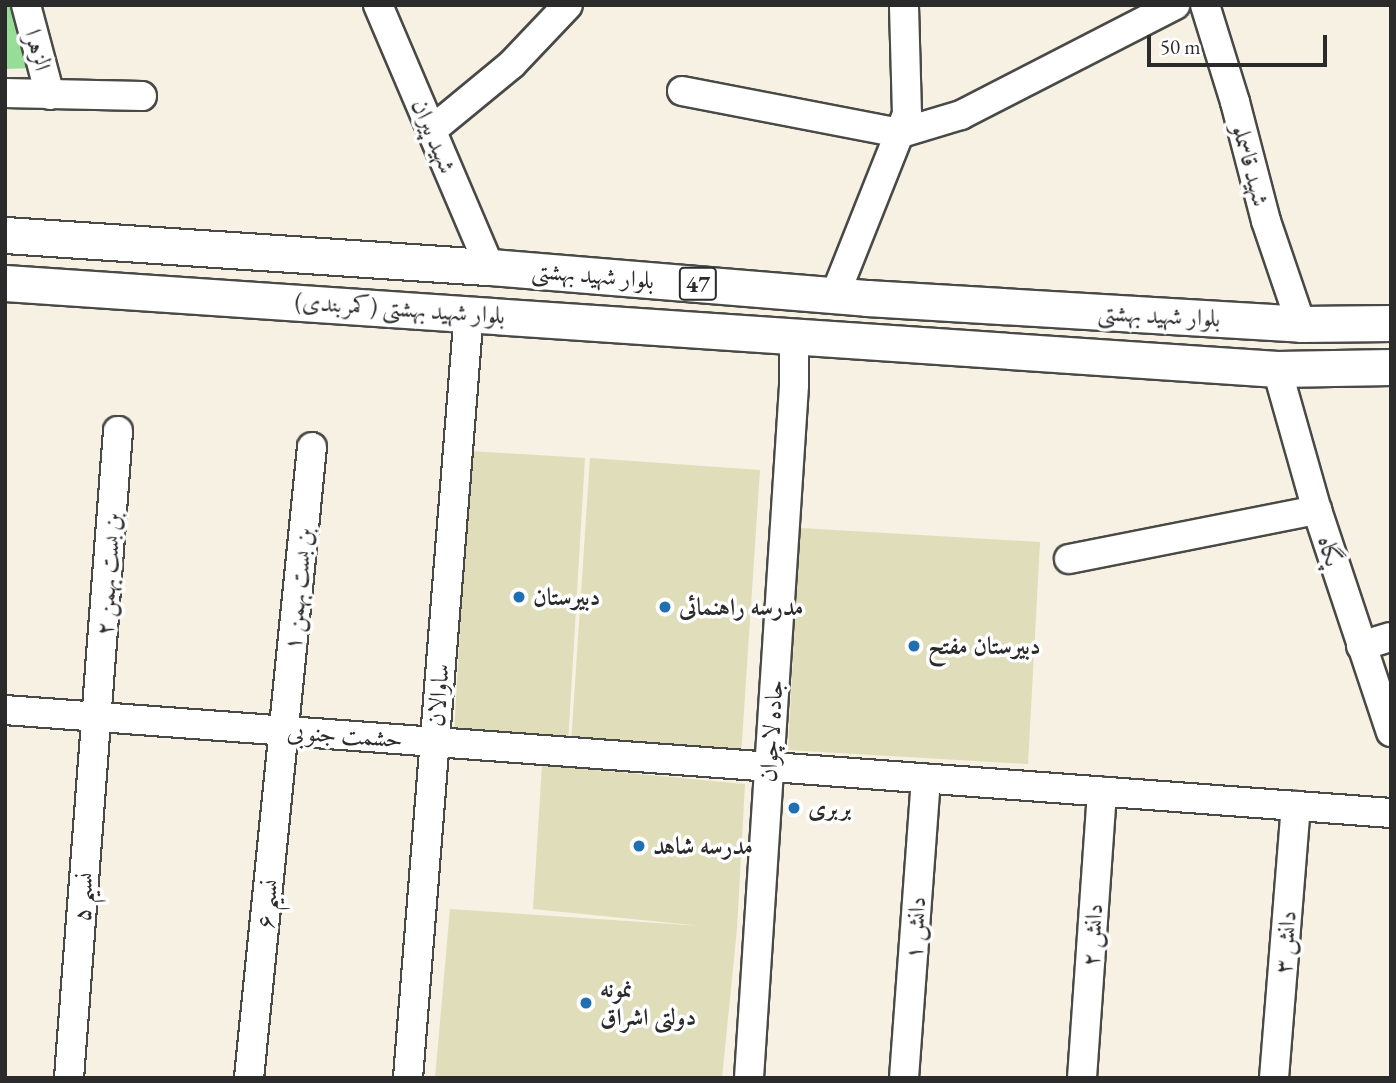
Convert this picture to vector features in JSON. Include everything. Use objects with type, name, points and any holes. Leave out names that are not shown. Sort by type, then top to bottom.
[{"type":"main road","name":"بلوار شهید بهشتی","points":[[5,234],[490,267],[835,295],[1301,324],[1391,323]]},
{"type":"main road","name":"بلوار شهید بهشتی (کمربندی)","points":[[5,283],[469,312],[779,336]]},
{"type":"main road","points":[[767,288],[753,303],[754,318],[779,336]]},
{"type":"main road","name":"بلوار شهید بهشتی","points":[[779,336],[1277,369],[1391,367]]},
{"type":"street","name":"الزهرا","points":[[26,5],[50,94]]},
{"type":"street","name":"شهید پیران","points":[[378,5],[490,267]]},
{"type":"street","points":[[432,130],[512,64],[568,5]]},
{"type":"street","points":[[835,295],[907,114],[904,5]]},
{"type":"street","points":[[682,91],[901,133],[961,115],[1175,5]]},
{"type":"street","name":"شهید قاسملو","points":[[1205,5],[1235,102],[1266,221],[1301,324]]},
{"type":"street","points":[[5,93],[142,96]]},
{"type":"street","name":"ساوالان","points":[[408,1078],[469,312]]},
{"type":"street","name":"جاده لاچوان","points":[[749,1078],[794,385],[779,336]]},
{"type":"street","name":"پگاه","points":[[1277,369],[1317,510],[1391,732]]},
{"type":"street","name":"بن بست بهمن ۲","points":[[97,717],[118,431]]},
{"type":"street","name":"بن بست بهمن ۱","points":[[284,730],[313,447]]},
{"type":"street","points":[[1069,559],[1317,510]]},
{"type":"street","points":[[1362,646],[1391,637]]},
{"type":"street","name":"حشمت جنوبی","points":[[5,710],[1391,813]]},
{"type":"street","name":"نسیم ۵","points":[[69,1078],[97,717]]},
{"type":"street","name":"نسیم ۶","points":[[249,1078],[284,730]]},
{"type":"street","name":"دانش ۱","points":[[904,1078],[926,779]]},
{"type":"street","name":"دانش ۲","points":[[1082,1078],[1102,792]]},
{"type":"street","name":"دانش ۳","points":[[1274,1078],[1296,806]]},
{"type":"shaded area","name":"دبیرستان","points":[[470,451],[585,458],[568,743],[454,736]]},
{"type":"shaded area","name":"مدرسه راهنمائی","points":[[590,458],[760,470],[741,756],[571,744]]},
{"type":"shaded area","name":"دبیرستان مفتح","points":[[800,528],[1040,542],[1028,764],[788,750]]},
{"type":"shaded area","name":"نمونه دولتی اشراق","points":[[542,765],[745,784],[737,929],[722,1078],[435,1078],[450,909],[702,926],[533,909]]},
{"type":"green space","points":[[5,5],[19,5],[35,68],[5,69]]},
{"type":"place","name":"دبیرستان","points":[[519,597]]},
{"type":"place","name":"مدرسه راهنمائی","points":[[665,607]]},
{"type":"place","name":"دبیرستان مفتح","points":[[914,646]]},
{"type":"place","name":"بربری","points":[[794,808]]},
{"type":"place","name":"مدرسه شاهد","points":[[639,846]]},
{"type":"place","name":"نمونه دولتی اشراق","points":[[586,1003]]}]
